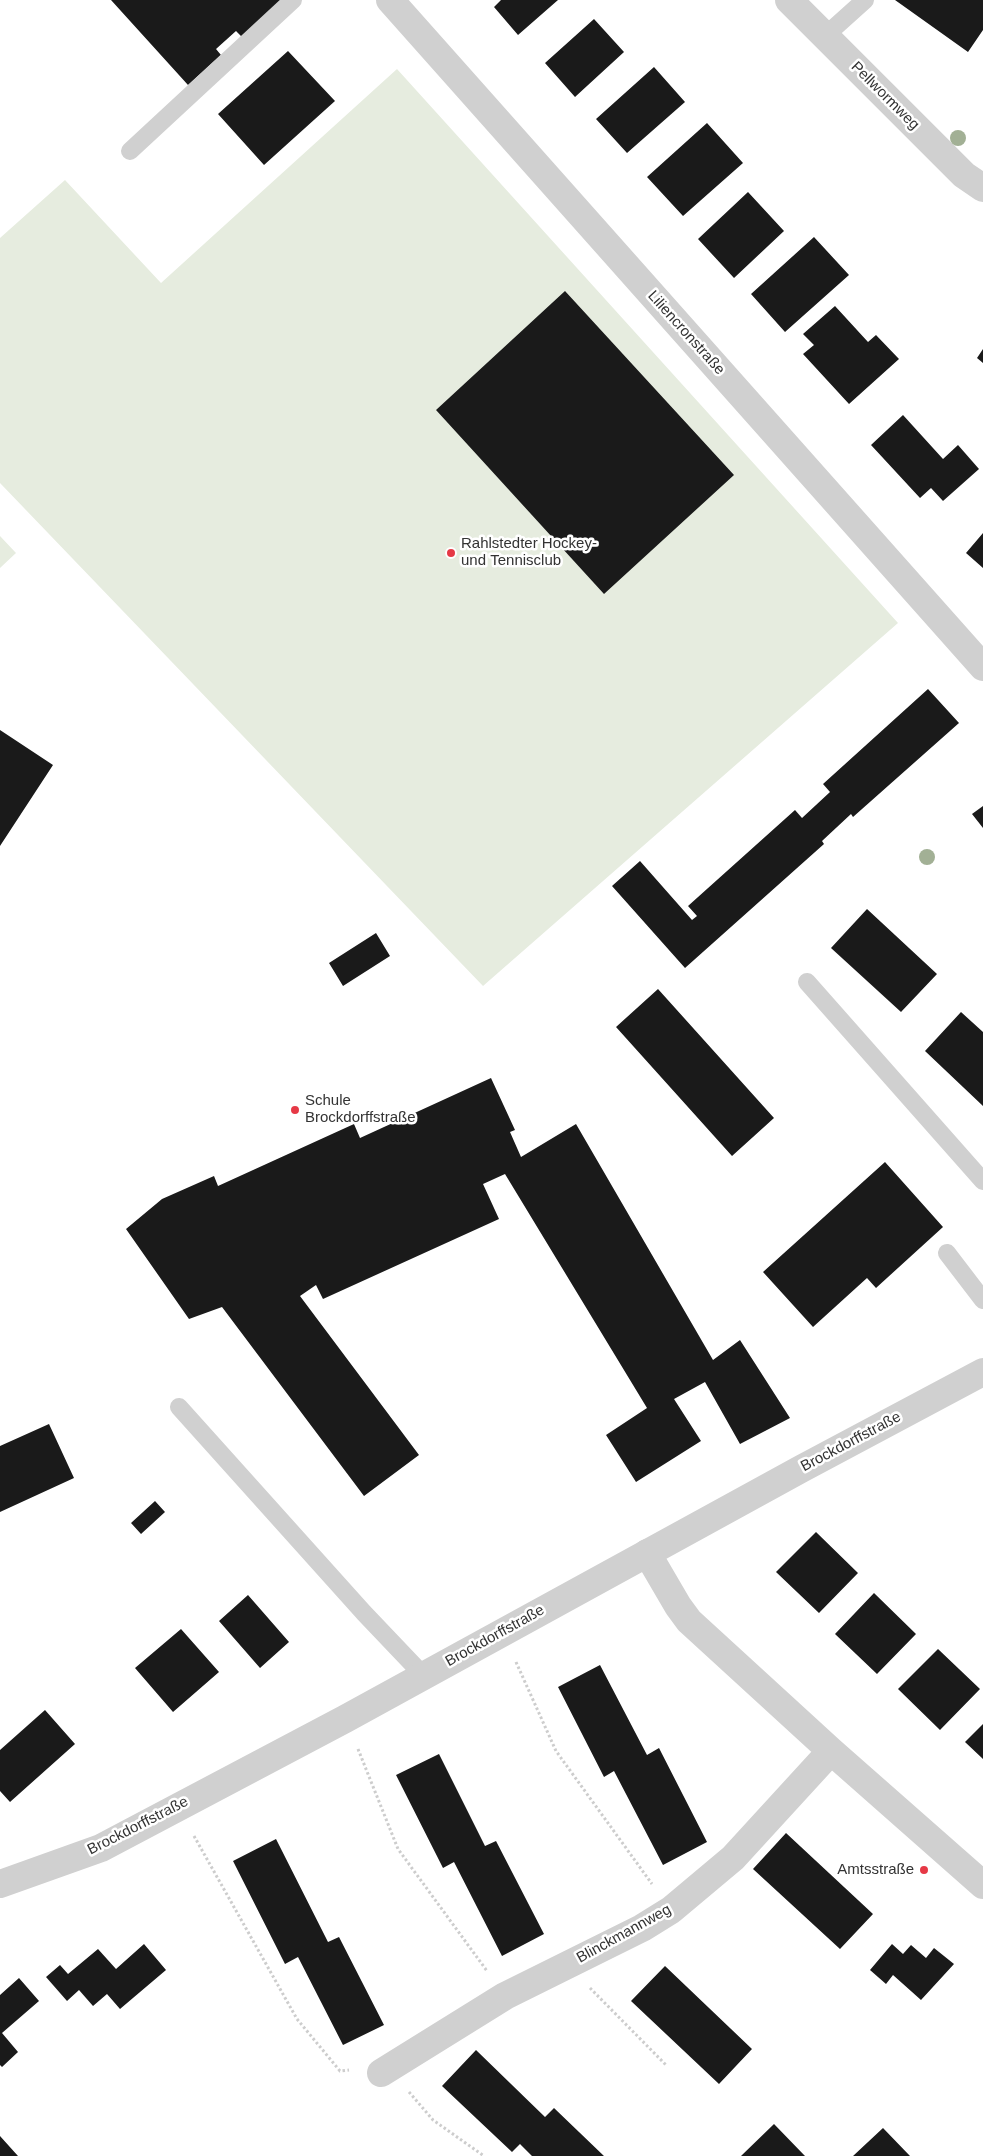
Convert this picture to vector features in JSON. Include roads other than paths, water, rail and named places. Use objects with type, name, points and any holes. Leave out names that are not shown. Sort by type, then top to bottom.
[{"type":"street","name":"Liliencronstraße","points":[[390,0],[983,667]]},
{"type":"street","name":"Pellwormweg","points":[[789,0],[964,176],[983,188]]},
{"type":"street","name":"Brockdorffstraße","points":[[2,1881],[101,1848],[345,1719],[502,1631],[983,1372]]},
{"type":"street","points":[[647,1553],[678,1606],[690,1621],[831,1751],[983,1885]]},
{"type":"street","name":"Blinckmannweg","points":[[385,2071],[505,1996],[642,1928],[671,1910],[733,1858],[831,1751]]},
{"type":"lane","points":[[130,151],[293,0]]},
{"type":"lane","points":[[825,36],[865,0]]},
{"type":"lane","points":[[807,982],[983,1181]]},
{"type":"lane","points":[[947,1253],[983,1300]]},
{"type":"lane","points":[[179,1407],[364,1613],[423,1675]]},
{"type":"place","name":"Rahlstedter Hockey- und Tennisclub","points":[[451,553]]},
{"type":"place","name":"Schule Brockdorffstraße","points":[[295,1110]]},
{"type":"place","name":"Amtsstraße","points":[[924,1870]]}]
